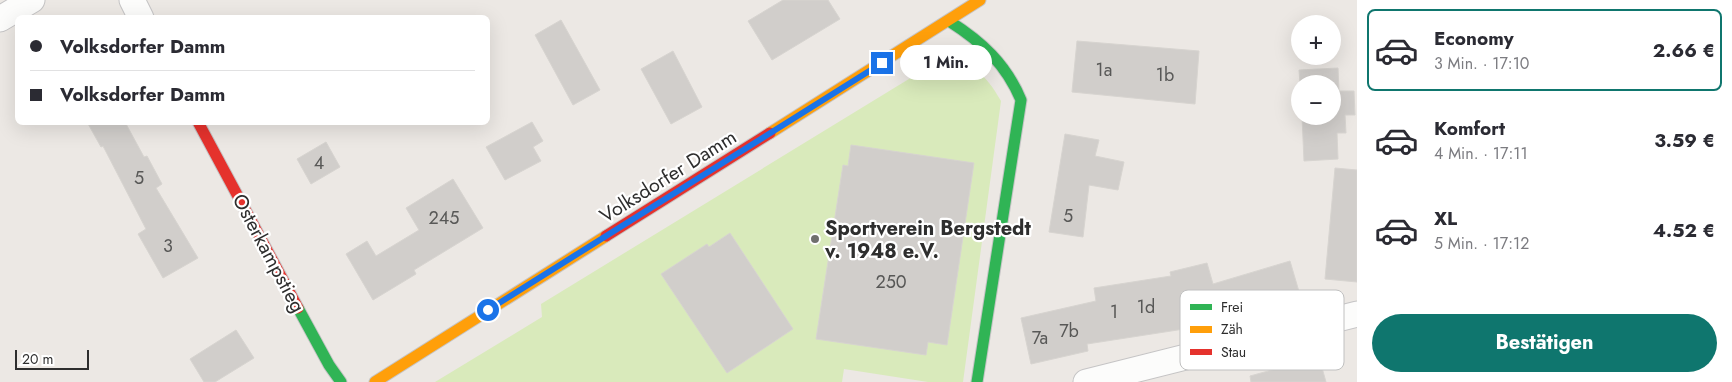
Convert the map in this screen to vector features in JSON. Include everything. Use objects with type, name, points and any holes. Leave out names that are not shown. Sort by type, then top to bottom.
[{"type":"main road","name":"Volksdorfer Damm","points":[[375,382],[980,0]]},
{"type":"main road","points":[[949,21],[981,41],[993,53],[1005,68],[1021,100],[977,382]]},
{"type":"main road","name":"Osterkampstieg","points":[[200,125],[341,382]]},
{"type":"street","points":[[0,19],[32,0]]},
{"type":"street","points":[[132,0],[140,15]]},
{"type":"street","points":[[1344,317],[1357,314]]},
{"type":"street","points":[[1086,382],[1180,358]]},
{"type":"green space","name":"Sportverein Bergstedt v. 1948 e.V.","points":[[940,60],[951,61],[977,71],[989,83],[1001,101],[963,382],[928,382],[844,369],[842,382],[435,382],[542,317],[541,304]]},
{"type":"building","points":[[783,0],[828,0],[840,19],[772,60],[748,21]]},
{"type":"building","points":[[561,20],[600,90],[573,105],[535,35]]},
{"type":"building","points":[[1077,41],[1199,51],[1195,104],[1072,92]]},
{"type":"building","points":[[673,51],[702,107],[671,124],[641,69]]},
{"type":"building","points":[[1338,68],[1338,75],[1299,75],[1299,70]]},
{"type":"building","points":[[1341,91],[1354,91],[1355,115],[1345,115],[1346,133],[1337,133],[1338,159],[1304,161],[1302,125],[1341,125]]},
{"type":"building","points":[[532,122],[543,141],[533,147],[541,161],[505,180],[486,147]]},
{"type":"building","points":[[89,125],[127,125],[144,157],[147,156],[162,184],[156,188],[198,258],[163,278],[138,234],[146,229],[103,146],[101,147]]},
{"type":"building","points":[[1065,134],[1099,140],[1095,156],[1124,162],[1118,190],[1089,185],[1083,237],[1049,232]]},
{"type":"building","points":[[326,142],[340,167],[311,184],[297,159]]},
{"type":"building","points":[[851,145],[974,163],[947,345],[928,342],[926,355],[816,339],[843,165],[848,166]]},
{"type":"building","points":[[1335,168],[1357,170],[1357,282],[1325,279]]},
{"type":"building","points":[[453,179],[483,228],[414,270],[416,274],[373,300],[346,254],[367,241],[376,256],[419,230],[406,208]]},
{"type":"building","points":[[730,233],[793,329],[727,373],[661,274],[707,244],[709,247]]},
{"type":"building","points":[[1290,261],[1299,290],[1180,290],[1180,330],[1087,344],[1088,351],[1031,364],[1021,318],[1096,301],[1094,288],[1171,276],[1170,272],[1207,263],[1213,284]]},
{"type":"building","points":[[236,330],[254,358],[215,382],[204,382],[190,359]]},
{"type":"building","points":[[1272,370],[1323,370],[1326,382],[1251,382],[1250,376]]},
{"type":"traffic: fast","points":[[949,21],[972,37],[992,55],[1008,75],[1021,100],[977,382]]},
{"type":"traffic: fast","points":[[298,308],[329,365],[341,382]]},
{"type":"traffic: slow","points":[[770,133],[980,0]]},
{"type":"traffic: slow","points":[[375,382],[606,236]]},
{"type":"traffic: jam","points":[[200,125],[298,308]]},
{"type":"traffic: jam","points":[[606,236],[770,133]]},
{"type":"place","name":"Sportverein Bergstedt v. 1948 e.V.","points":[[815,239]]},
{"type":"route","points":[[488,310],[882,63]]}]
